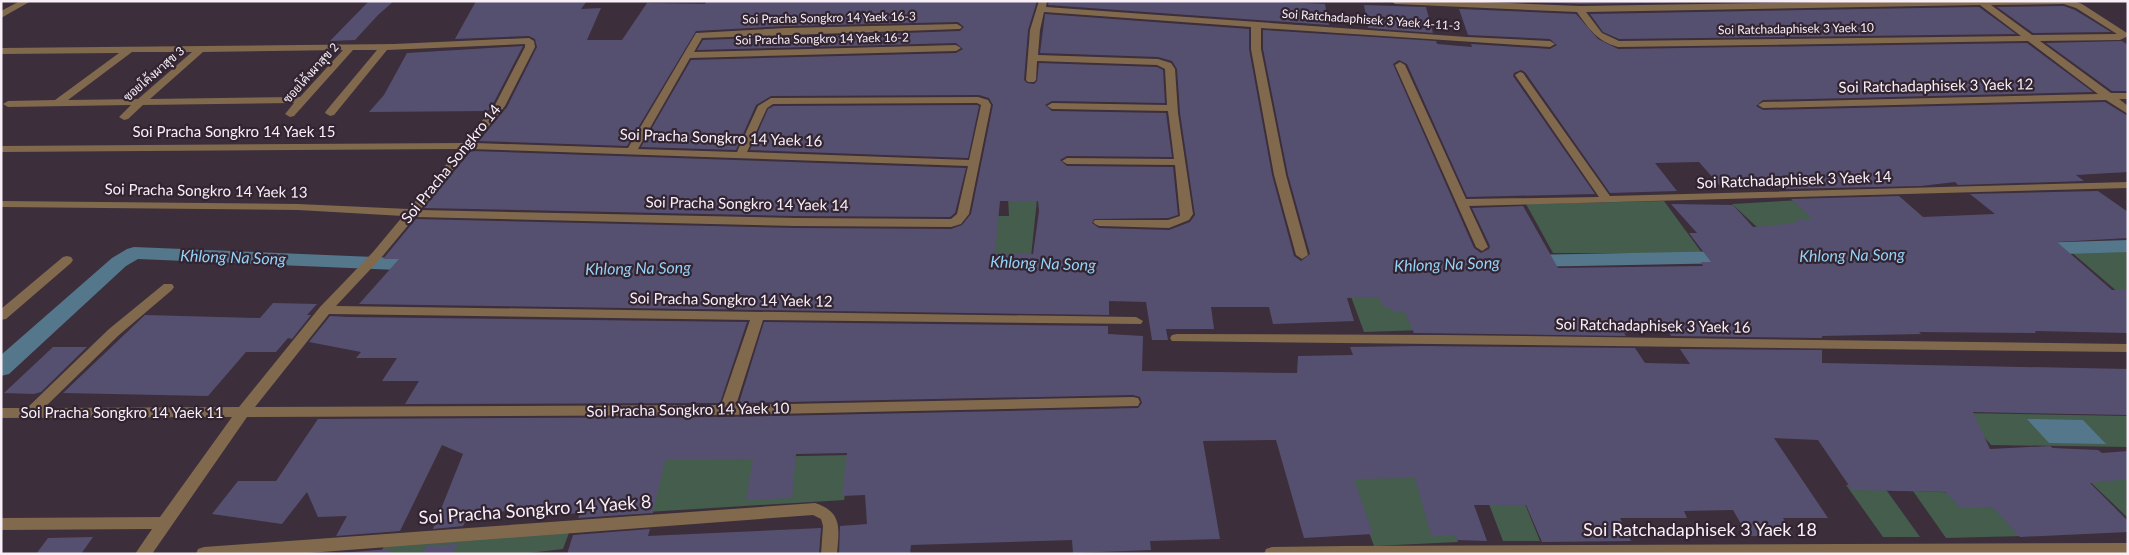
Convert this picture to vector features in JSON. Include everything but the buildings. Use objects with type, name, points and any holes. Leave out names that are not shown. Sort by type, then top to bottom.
[{"type":"street","points":[[1,15],[27,1]]},
{"type":"street","points":[[1395,1],[1580,9],[1627,4],[1980,2],[2128,111]]},
{"type":"street","name":"Soi Ratchadaphisek 3 Yaek 10","points":[[1580,9],[1599,36],[1609,42],[1618,44],[2120,37],[2124,35],[2079,6],[2065,1],[1980,2]]},
{"type":"street","points":[[1030,80],[1035,30],[1043,5]]},
{"type":"street","name":"Soi Ratchadaphisek 3 Yaek 4-11-3","points":[[1043,5],[1256,24],[1467,40],[1550,44]]},
{"type":"street","points":[[1256,24],[1256,50],[1280,175],[1302,255]]},
{"type":"street","name":"Soi Pracha Songkro 14 Yaek 16-3","points":[[688,55],[698,36],[702,34],[957,27]]},
{"type":"street","name":"Soi Pracha Songkro 14","points":[[1,51],[350,48],[528,40],[530,47],[500,106],[376,255],[325,310],[243,412],[143,554]]},
{"type":"street","points":[[330,113],[384,47]]},
{"type":"street","name":"ซอยโค้งผาสุข 2","points":[[290,114],[350,48]]},
{"type":"street","name":"Soi Pracha Songkro 14 Yaek 16-2","points":[[688,55],[956,48]]},
{"type":"street","name":"ซอยโค้งผาสุข 3","points":[[124,117],[201,49]]},
{"type":"street","points":[[58,103],[129,50]]},
{"type":"street","points":[[632,150],[688,55]]},
{"type":"street","points":[[1033,58],[1163,63],[1168,65],[1171,72],[1179,162],[1187,214],[1181,220],[1169,224],[1099,222]]},
{"type":"street","points":[[1400,65],[1482,247]]},
{"type":"street","points":[[1520,75],[1607,200]]},
{"type":"street","name":"Soi Ratchadaphisek 3 Yaek 12","points":[[1763,105],[2128,96]]},
{"type":"street","points":[[8,104],[303,100]]},
{"type":"street","name":"Soi Pracha Songkro 14 Yaek 14","points":[[411,213],[795,222],[957,222],[963,214],[972,163],[986,105],[984,102],[771,101],[762,106],[741,154]]},
{"type":"street","points":[[1052,106],[1173,108]]},
{"type":"street","name":"Soi Pracha Songkro 14 Yaek 15","points":[[1,149],[468,146]]},
{"type":"street","name":"Soi Pracha Songkro 14 Yaek 16","points":[[468,146],[632,150],[972,163]]},
{"type":"street","points":[[1067,161],[1179,162]]},
{"type":"street","name":"Soi Ratchadaphisek 3 Yaek 14","points":[[1462,203],[2128,185]]},
{"type":"street","name":"Soi Pracha Songkro 14 Yaek 13","points":[[1,204],[298,207],[411,213]]},
{"type":"street","points":[[1,316],[67,260]]},
{"type":"street","points":[[30,413],[114,332],[168,287]]},
{"type":"street","name":"Soi Pracha Songkro 14 Yaek 12","points":[[325,310],[1136,321]]},
{"type":"street","points":[[727,410],[758,317]]},
{"type":"street","name":"Soi Ratchadaphisek 3 Yaek 16","points":[[1177,338],[1441,339],[2128,348]]},
{"type":"street","name":"Soi Pracha Songkro 14 Yaek 10","points":[[243,412],[727,410],[1133,402]]},
{"type":"street","name":"Soi Pracha Songkro 14 Yaek 11","points":[[1,413],[243,412]]},
{"type":"street","name":"Soi Pracha Songkro 14 Yaek 8","points":[[204,554],[815,509],[827,514],[831,526],[829,554]]},
{"type":"street","points":[[1,524],[164,523]]},
{"type":"street","name":"Soi Ratchadaphisek 3 Yaek 18","points":[[1272,554],[1345,552],[2128,549]]},
{"type":"green space","points":[[1008,198],[1037,200],[1031,257],[994,258],[998,216],[1009,216]]},
{"type":"green space","points":[[1800,200],[1823,221],[1758,228],[1732,204]]},
{"type":"green space","points":[[1664,201],[1702,253],[1553,253],[1526,204]]},
{"type":"green space","points":[[2128,249],[2128,294],[2119,293],[2070,251]]},
{"type":"green space","points":[[1408,293],[1424,330],[1364,332],[1350,294]]},
{"type":"green space","points":[[1963,413],[2128,416],[2128,447],[1991,445]]},
{"type":"green space","points":[[1421,439],[1458,542],[1374,546],[1335,442]]},
{"type":"green space","points":[[852,455],[844,500],[647,512],[659,459]]},
{"type":"green space","points":[[2128,471],[2128,518],[2082,474]]},
{"type":"green space","points":[[1882,484],[1920,537],[1883,537],[1846,485]]},
{"type":"green space","points":[[1913,491],[1990,494],[2024,536],[1946,538]]},
{"type":"green space","points":[[1487,499],[1523,499],[1540,541],[1503,541]]},
{"type":"green space","points":[[570,530],[563,549],[520,554],[380,554],[384,546]]},
{"type":"water","points":[[2027,419],[2083,420],[2106,444],[2049,443]]},
{"type":"waterway","name":"Khlong Na Song","points":[[2034,249],[2128,246]]},
{"type":"waterway","name":"Khlong Na Song","points":[[1,368],[119,262],[134,253],[422,265]]},
{"type":"waterway","name":"Khlong Na Song","points":[[1524,261],[1736,257]]}]
